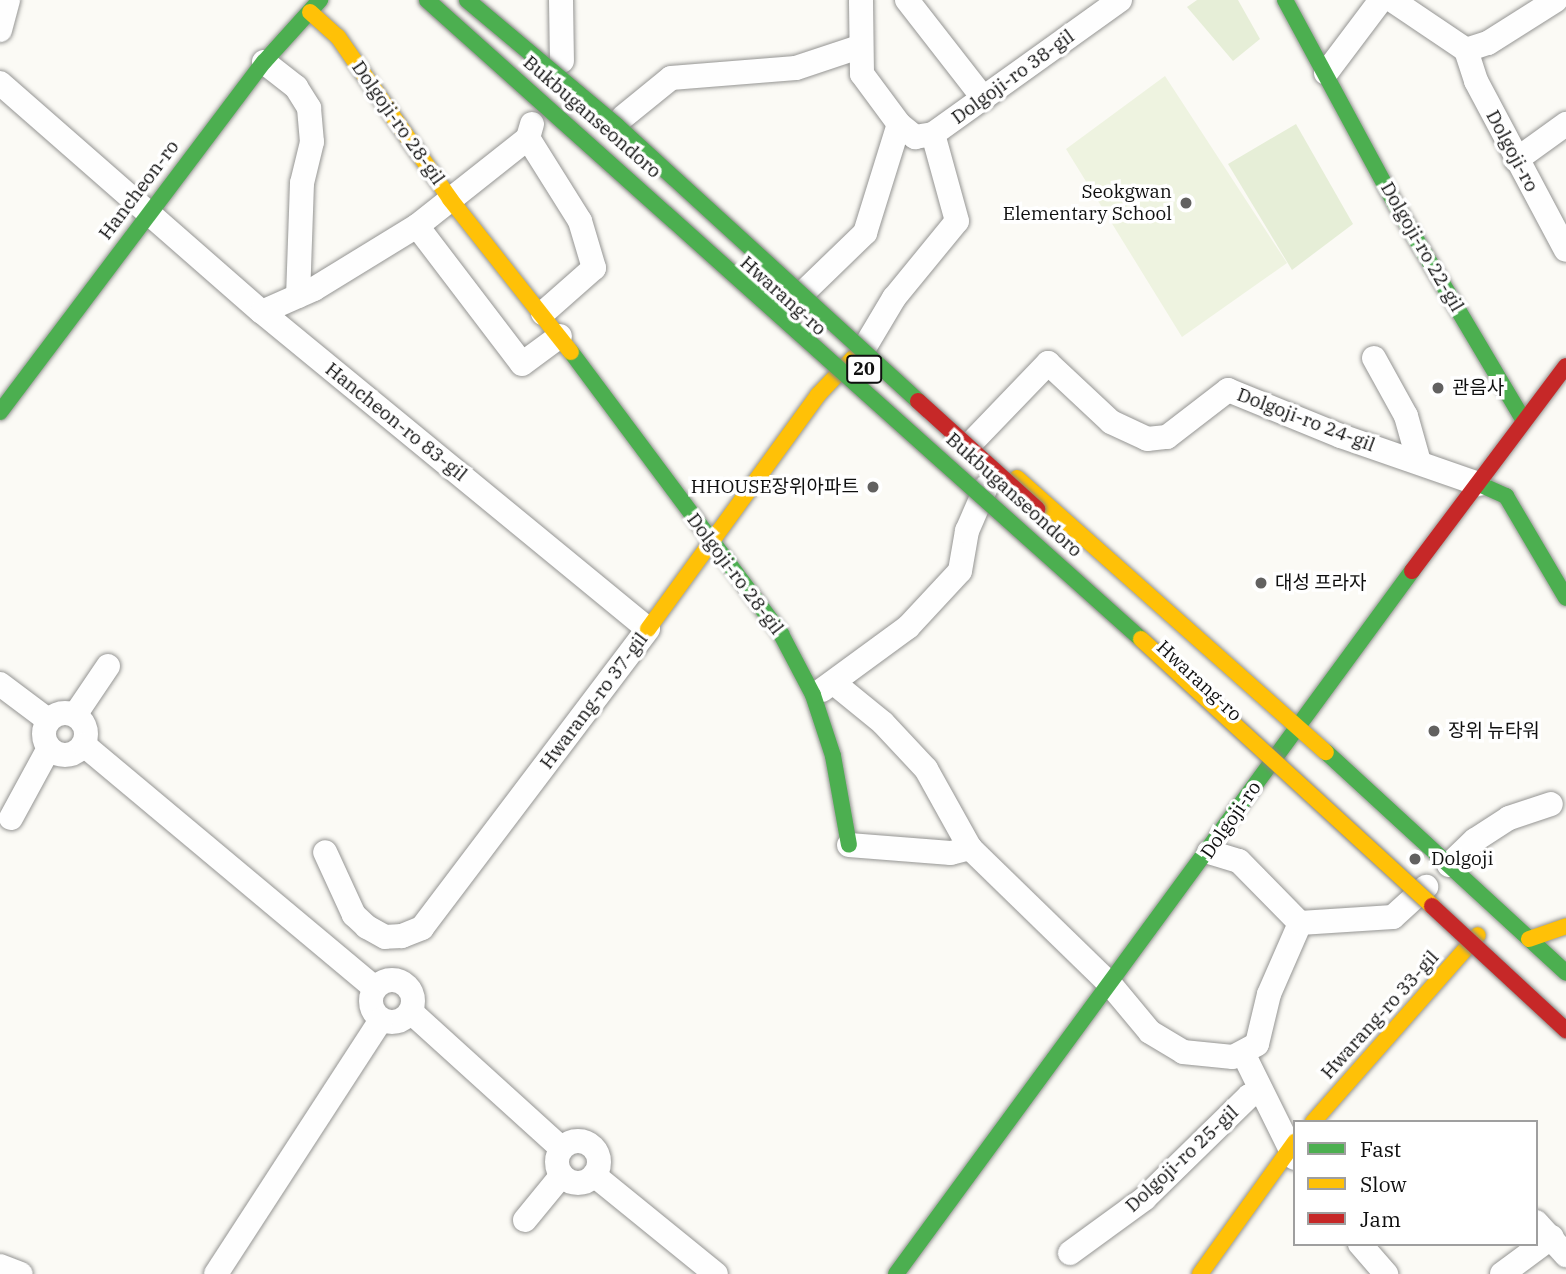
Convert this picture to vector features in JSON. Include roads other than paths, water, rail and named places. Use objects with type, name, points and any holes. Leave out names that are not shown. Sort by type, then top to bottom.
[{"type":"main road","name":"Bukbuganseondoro","points":[[427,0],[1232,721],[1566,1030]]},
{"type":"main road","name":"Hwarang-ro","points":[[439,0],[542,82],[860,351],[974,440],[1357,780],[1436,876],[1566,1017]]},
{"type":"main road","name":"Bukbuganseondoro","points":[[467,0],[617,127],[912,392],[1233,694]]},
{"type":"main road","name":"Hwarang-ro","points":[[493,0],[807,289],[860,351],[989,480],[1278,752],[1338,796],[1436,876],[1529,939],[1566,973]]},
{"type":"main road","name":"Dolgoji-ro 22-gil","points":[[1294,3],[1326,73],[1397,207],[1523,419]]},
{"type":"main road","name":"Hancheon-ro","points":[[0,412],[148,212],[264,62],[315,6]]},
{"type":"main road","name":"Dolgoji-ro 28-gil","points":[[315,6],[450,199],[543,313],[709,543],[824,689],[849,845]]},
{"type":"main road","name":"Hwarang-ro 37-gil","points":[[648,629],[818,395],[860,351]]},
{"type":"main road","name":"Dolgoji-ro","points":[[896,1274],[1209,852],[1297,726],[1479,484],[1523,419],[1561,385]]},
{"type":"main road","points":[[1479,484],[1506,496],[1566,598]]},
{"type":"main road","points":[[1273,731],[1304,758]]},
{"type":"main road","points":[[1338,796],[1357,780]]},
{"type":"main road","points":[[1474,913],[1492,936],[1555,986]]},
{"type":"main road","points":[[1529,939],[1566,926]]},
{"type":"main road","name":"Hwarang-ro 33-gil","points":[[1315,1120],[1492,936]]},
{"type":"main road","points":[[1200,1274],[1293,1149]]},
{"type":"street","points":[[0,30],[8,0]]},
{"type":"street","points":[[561,0],[562,61]]},
{"type":"street","points":[[861,0],[859,47],[862,74],[899,124],[915,136],[933,134]]},
{"type":"street","points":[[907,0],[984,99]]},
{"type":"street","name":"Dolgoji-ro 38-gil","points":[[860,351],[894,298],[957,221],[933,134],[1120,0]]},
{"type":"street","points":[[1326,73],[1381,0]]},
{"type":"street","points":[[1392,0],[1466,50],[1488,43],[1556,0]]},
{"type":"street","points":[[623,117],[671,78],[796,68],[859,47]]},
{"type":"street","name":"Dolgoji-ro","points":[[1466,50],[1476,81],[1566,250]]},
{"type":"street","points":[[264,62],[296,88],[309,108],[312,142],[302,183],[298,296]]},
{"type":"street","points":[[262,312],[298,296],[417,226],[528,138],[542,82]]},
{"type":"street","name":"Hancheon-ro 83-gil","points":[[0,83],[262,312],[648,629]]},
{"type":"street","name":"Hwarang-ro","points":[[807,289],[865,233],[899,124]]},
{"type":"street","points":[[1516,160],[1566,124]]},
{"type":"street","points":[[528,138],[580,221],[594,268],[543,313]]},
{"type":"street","points":[[417,226],[522,364],[560,337]]},
{"type":"street","points":[[1374,358],[1406,416],[1419,462]]},
{"type":"street","name":"Dolgoji-ro 24-gil","points":[[974,440],[1048,363],[1111,422],[1147,439],[1167,438],[1228,390],[1479,484]]},
{"type":"street","points":[[824,689],[908,627],[960,571],[967,531],[989,480]]},
{"type":"street","name":"Hwarang-ro 37-gil","points":[[325,852],[354,915],[367,927],[385,937],[402,936],[422,928],[648,629]]},
{"type":"street","points":[[75,715],[108,666]]},
{"type":"street","points":[[0,684],[48,720]]},
{"type":"street","name":"Dolgoji-ro 28-gil","points":[[824,689],[883,723],[926,769],[970,848],[1110,984]]},
{"type":"street","points":[[11,818],[48,748],[44,734],[48,720],[61,713],[75,715],[86,731],[84,745]]},
{"type":"street","points":[[48,748],[67,755],[84,745]]},
{"type":"street","points":[[84,745],[375,988]]},
{"type":"street","points":[[1209,852],[1238,861],[1300,923],[1393,917],[1475,840],[1509,818],[1551,804]]},
{"type":"street","name":"Dolgoji-ro 28-gil","points":[[849,845],[951,853],[970,848]]},
{"type":"street","points":[[1110,984],[1150,1032],[1183,1052],[1233,1058],[1256,1044],[1269,994],[1300,923]]},
{"type":"street","points":[[388,980],[402,982],[413,999],[411,1012],[401,1021],[381,1020],[370,1002],[375,988],[388,980]]},
{"type":"street","points":[[411,1012],[561,1148]]},
{"type":"street","points":[[216,1274],[381,1020]]},
{"type":"street","name":"Dolgoji-ro 25-gil","points":[[1243,1053],[1293,1149]]},
{"type":"street","name":"Dolgoji-ro 25-gil","points":[[1070,1253],[1144,1199],[1249,1096],[1261,1091]]},
{"type":"street","points":[[581,1140],[594,1147],[599,1159],[594,1175],[580,1183],[562,1175],[556,1162],[561,1148],[581,1140]]},
{"type":"street","points":[[525,1220],[562,1175]]},
{"type":"street","points":[[594,1175],[716,1274]]},
{"type":"street","points":[[1502,1274],[1551,1238]]},
{"type":"street","points":[[1362,1246],[1386,1274]]},
{"type":"street","points":[[0,1266],[21,1274]]},
{"type":"place","name":"Seokgwan Elementary School","points":[[1186,203]]},
{"type":"place","name":"관음사","points":[[1438,388]]},
{"type":"place","name":"HHOUSE장위아파트","points":[[873,487]]},
{"type":"place","name":"대성 프라자","points":[[1261,583]]},
{"type":"place","name":"장위 뉴타워","points":[[1434,731]]},
{"type":"place","name":"Dolgoji","points":[[1415,859]]}]
